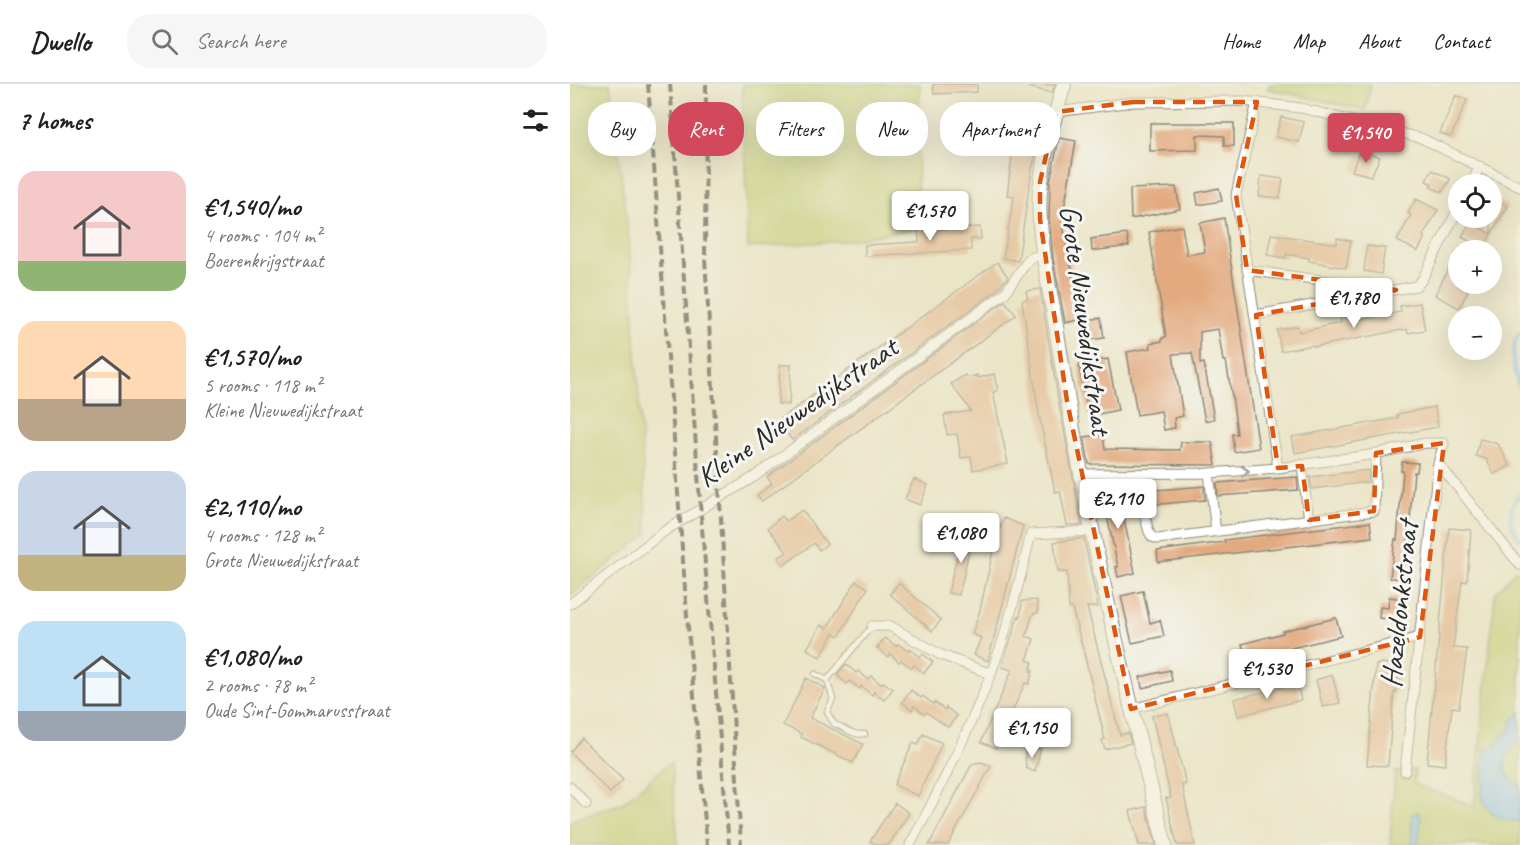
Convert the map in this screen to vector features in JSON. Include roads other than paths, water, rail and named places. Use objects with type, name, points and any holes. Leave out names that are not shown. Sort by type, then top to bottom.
[{"type":"main road","name":"Grote Nieuwedijkstraat","points":[[1059,102],[1064,84]]},
{"type":"main road","name":"Grote Nieuwedijkstraat","points":[[1047,156],[1041,182],[1040,219],[1067,400],[1131,709],[1165,845]]},
{"type":"street","points":[[1060,111],[1133,102],[1243,101],[1301,108],[1421,138],[1520,187]]},
{"type":"street","points":[[1257,102],[1236,195],[1278,468]]},
{"type":"street","points":[[1476,174],[1480,166]]},
{"type":"street","points":[[1256,315],[1416,286],[1422,280],[1448,228]]},
{"type":"street","name":"Kleine Nieuwedijkstraat","points":[[570,604],[666,530],[754,477],[969,320],[1005,293],[1032,257],[1045,255]]},
{"type":"street","points":[[1247,270],[1396,290]]},
{"type":"street","name":"Hazeldonkstraat","points":[[1376,453],[1426,443],[1444,443],[1438,463],[1405,771]]},
{"type":"street","points":[[1081,474],[1209,473],[1302,466],[1376,453],[1374,511],[1158,538],[1152,537],[1149,532],[1134,474]]},
{"type":"street","points":[[1438,463],[1520,566]]},
{"type":"street","points":[[1302,466],[1310,520]]},
{"type":"street","points":[[1209,473],[1216,532]]},
{"type":"street","points":[[910,845],[948,775],[991,674],[1030,534],[1093,531]]},
{"type":"street","points":[[872,626],[890,626],[939,654],[991,674]]},
{"type":"street","points":[[1131,709],[1420,637]]},
{"type":"street","points":[[570,787],[586,804]]},
{"type":"lane","points":[[827,680],[872,626]]},
{"type":"lane","points":[[815,674],[827,680],[833,699],[827,712],[834,724],[842,726],[851,734],[865,734]]},
{"type":"water","points":[[1520,712],[1520,739],[1507,757],[1505,769],[1507,775],[1520,785],[1520,822],[1494,815],[1487,807],[1481,793],[1484,786],[1483,763],[1486,748],[1496,747],[1498,740],[1511,729],[1512,720]]},
{"type":"water","points":[[1418,812],[1421,819],[1418,845],[1412,845],[1412,814]]},
{"type":"waterway","points":[[1520,333],[1513,353],[1514,368],[1520,389]]},
{"type":"waterway","points":[[1520,494],[1511,510],[1511,522],[1520,539]]},
{"type":"railway","points":[[648,84],[687,616],[707,845]]},
{"type":"railway","points":[[670,84],[701,516],[729,845]]},
{"type":"railway","points":[[706,84],[705,258],[741,845]]}]
